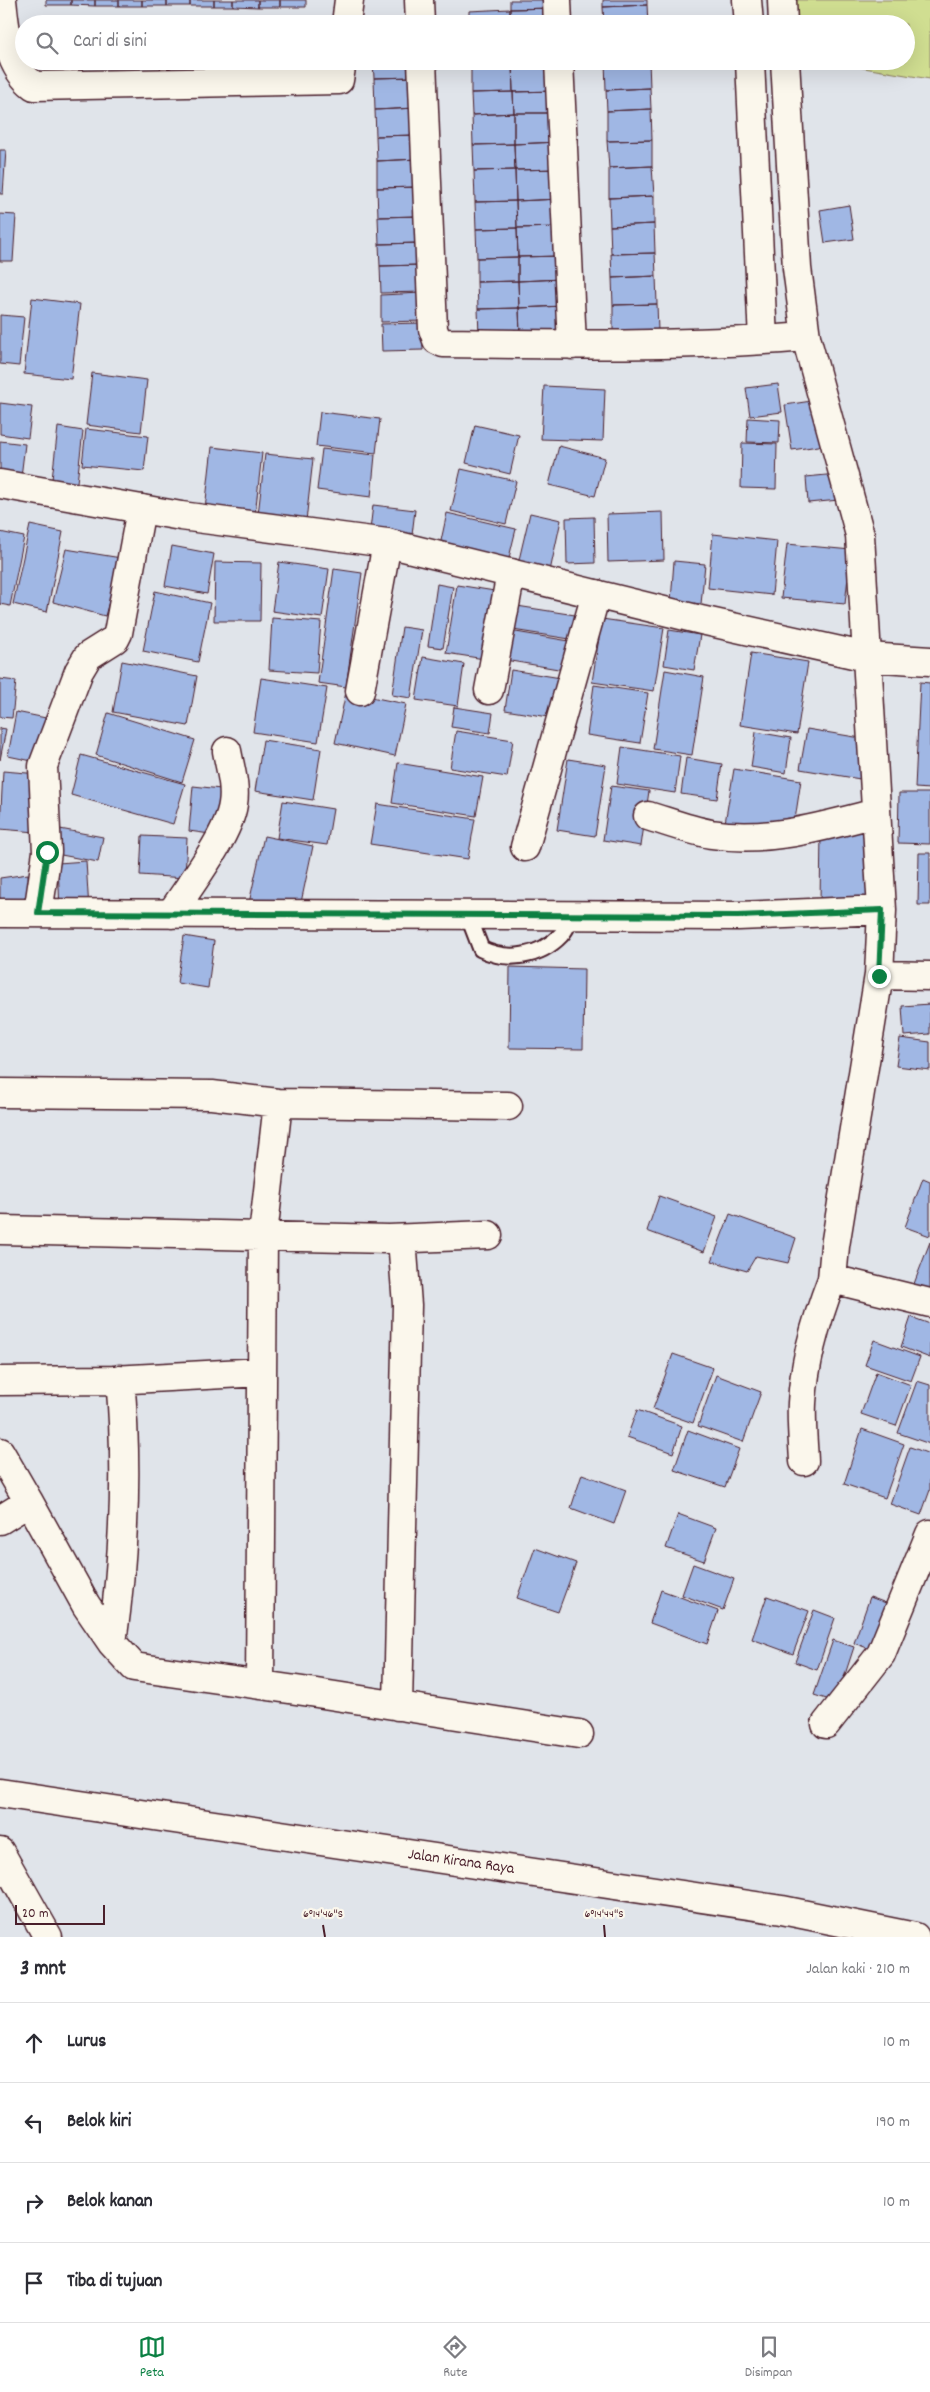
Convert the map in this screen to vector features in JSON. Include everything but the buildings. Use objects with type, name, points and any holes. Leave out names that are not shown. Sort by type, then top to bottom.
[{"type":"street","points":[[2,0],[4,24],[15,61]]},
{"type":"street","points":[[347,15],[349,0]]},
{"type":"street","points":[[419,0],[420,15]]},
{"type":"street","points":[[557,0],[558,15]]},
{"type":"street","points":[[747,0],[748,15]]},
{"type":"street","points":[[782,0],[783,15]]},
{"type":"street","points":[[19,70],[34,86],[339,80],[341,70]]},
{"type":"street","points":[[422,70],[433,328],[435,337],[443,343],[572,345],[763,340],[806,337]]},
{"type":"street","points":[[559,70],[572,345]]},
{"type":"street","points":[[750,70],[763,340]]},
{"type":"street","points":[[786,70],[797,268],[806,337],[860,534],[882,910],[879,976],[835,1246],[832,1279],[824,1299],[804,1382],[802,1404],[804,1461]]},
{"type":"street","points":[[0,484],[141,509],[387,542],[701,620],[868,657],[930,661]]},
{"type":"street","points":[[38,913],[47,852],[43,766],[79,671],[88,656],[115,639],[118,633],[141,509]]},
{"type":"street","points":[[360,691],[387,542]]},
{"type":"street","points":[[489,690],[510,573]]},
{"type":"street","points":[[525,847],[596,594]]},
{"type":"street","points":[[171,914],[228,825],[234,803],[233,781],[227,751]]},
{"type":"street","points":[[648,816],[709,833],[744,837],[799,833],[876,813]]},
{"type":"street","points":[[0,913],[738,916],[882,910]]},
{"type":"street","points":[[879,976],[930,976]]},
{"type":"street","points":[[0,1093],[212,1095],[278,1103],[508,1106]]},
{"type":"street","points":[[260,1685],[263,1235],[278,1103]]},
{"type":"street","points":[[0,1230],[402,1239],[488,1235]]},
{"type":"street","points":[[398,1706],[407,1305],[402,1239]]},
{"type":"street","points":[[832,1279],[930,1302]]},
{"type":"street","points":[[0,1381],[120,1379],[262,1372]]},
{"type":"street","points":[[112,1643],[119,1593],[122,1510],[123,1423],[120,1379]]},
{"type":"street","points":[[0,1452],[86,1605],[128,1664],[142,1670],[260,1685],[579,1734]]},
{"type":"street","points":[[0,1520],[29,1502]]},
{"type":"street","points":[[826,1724],[881,1654],[930,1534]]},
{"type":"street","name":"Jalan Kirana Raya","points":[[2,1791],[782,1910],[915,1937]]},
{"type":"street","points":[[0,1852],[48,1937]]},
{"type":"lane","points":[[468,915],[481,950],[493,955],[511,956],[532,954],[548,945],[562,934],[573,915]]},
{"type":"green space","points":[[783,0],[930,0],[930,79],[876,70],[915,70],[915,15],[784,15]]},
{"type":"route","points":[[47,852],[38,913],[738,916],[882,910],[879,976]]}]
